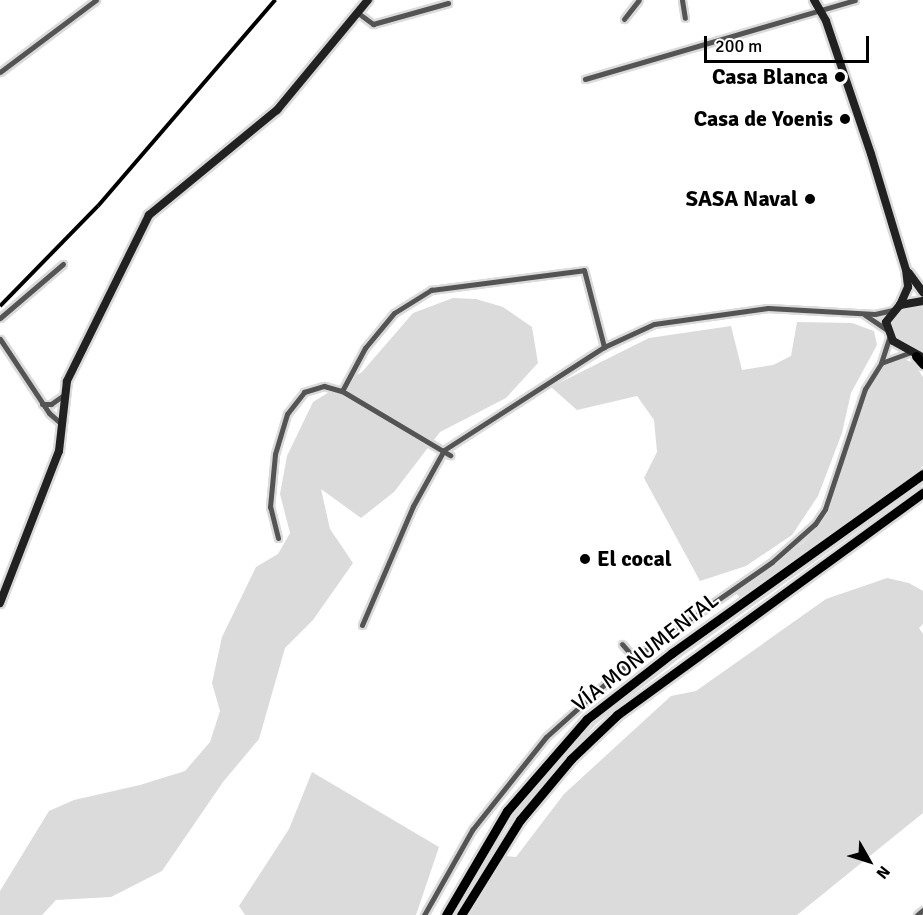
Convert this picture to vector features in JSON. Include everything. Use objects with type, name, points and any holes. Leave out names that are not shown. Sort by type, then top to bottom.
[{"type":"highway","points":[[916,355],[923,364]]},
{"type":"highway","name":"VÍA MONUMENTAL","points":[[446,915],[507,811],[587,719],[672,653],[923,474]]},
{"type":"highway","name":"VÍA MONUMENTAL","points":[[461,915],[520,820],[565,766],[617,714],[923,493]]},
{"type":"highway","points":[[906,504],[923,500]]},
{"type":"main road","points":[[0,603],[58,452],[64,426],[64,395],[67,381],[149,215],[277,110],[368,0]]},
{"type":"main road","points":[[814,0],[820,9],[871,154],[906,270],[908,287],[897,308],[888,318],[888,333],[916,355]]},
{"type":"main road","points":[[906,270],[923,292]]},
{"type":"main road","points":[[897,308],[923,301]]},
{"type":"street","points":[[0,72],[96,0]]},
{"type":"street","points":[[624,19],[639,0]]},
{"type":"street","points":[[682,0],[685,18]]},
{"type":"street","points":[[585,80],[855,0]]},
{"type":"street","points":[[358,13],[373,24],[448,3]]},
{"type":"street","points":[[0,318],[63,264]]},
{"type":"street","points":[[342,391],[365,348],[394,313],[430,290],[584,270],[604,347]]},
{"type":"street","points":[[362,625],[413,506],[444,450],[604,347],[654,324],[768,308],[858,312],[897,308]]},
{"type":"street","points":[[424,915],[472,830],[546,737],[634,658],[772,562],[815,524],[825,508],[865,389],[881,363],[888,333],[858,312]]},
{"type":"street","points":[[0,339],[42,404],[64,426]]},
{"type":"street","points":[[881,363],[916,355]]},
{"type":"street","points":[[278,538],[270,507],[275,454],[287,414],[304,392],[324,386],[342,391],[450,455]]},
{"type":"street","points":[[42,404],[51,404],[64,395]]},
{"type":"street","points":[[622,644],[634,658]]},
{"type":"street","points":[[917,915],[923,910]]},
{"type":"shaded area","points":[[453,298],[476,299],[503,307],[532,327],[538,363],[506,398],[440,432],[394,492],[361,518],[321,489],[330,529],[353,563],[313,620],[285,648],[259,739],[223,782],[162,871],[111,897],[56,900],[42,915],[0,915],[0,891],[49,811],[74,800],[140,785],[185,771],[210,742],[220,711],[212,683],[222,637],[256,567],[278,554],[290,533],[280,494],[287,456],[313,402],[362,372],[413,313]]},
{"type":"shaded area","points":[[923,307],[923,352],[896,339],[891,325],[905,309]]},
{"type":"shaded area","points":[[797,322],[852,323],[874,331],[877,345],[851,393],[842,433],[818,496],[792,535],[746,566],[700,581],[644,478],[657,452],[654,420],[637,396],[577,410],[551,387],[649,338],[731,326],[742,370],[773,365],[791,356]]},
{"type":"shaded area","points":[[901,358],[914,363],[923,377],[923,466],[741,599],[735,592],[803,543],[823,521],[872,385],[883,368]]},
{"type":"shaded area","points":[[923,480],[923,485],[681,657],[596,724],[507,827],[457,915],[450,915],[502,825],[590,722],[676,655]]},
{"type":"shaded area","points":[[887,578],[909,583],[923,591],[923,624],[919,628],[923,634],[923,813],[797,915],[470,915],[505,856],[516,857],[564,794],[671,696],[696,691],[826,599]]},
{"type":"shaded area","points":[[312,772],[439,847],[416,915],[245,915],[239,906],[289,829]]},
{"type":"railway","points":[[0,306],[98,206],[275,0]]},
{"type":"place","name":"Casa Blanca","points":[[840,77]]},
{"type":"place","name":"Casa de Yoenis","points":[[845,119]]},
{"type":"place","name":"SASA Naval","points":[[810,199]]},
{"type":"place","name":"El cocal","points":[[585,559]]}]
